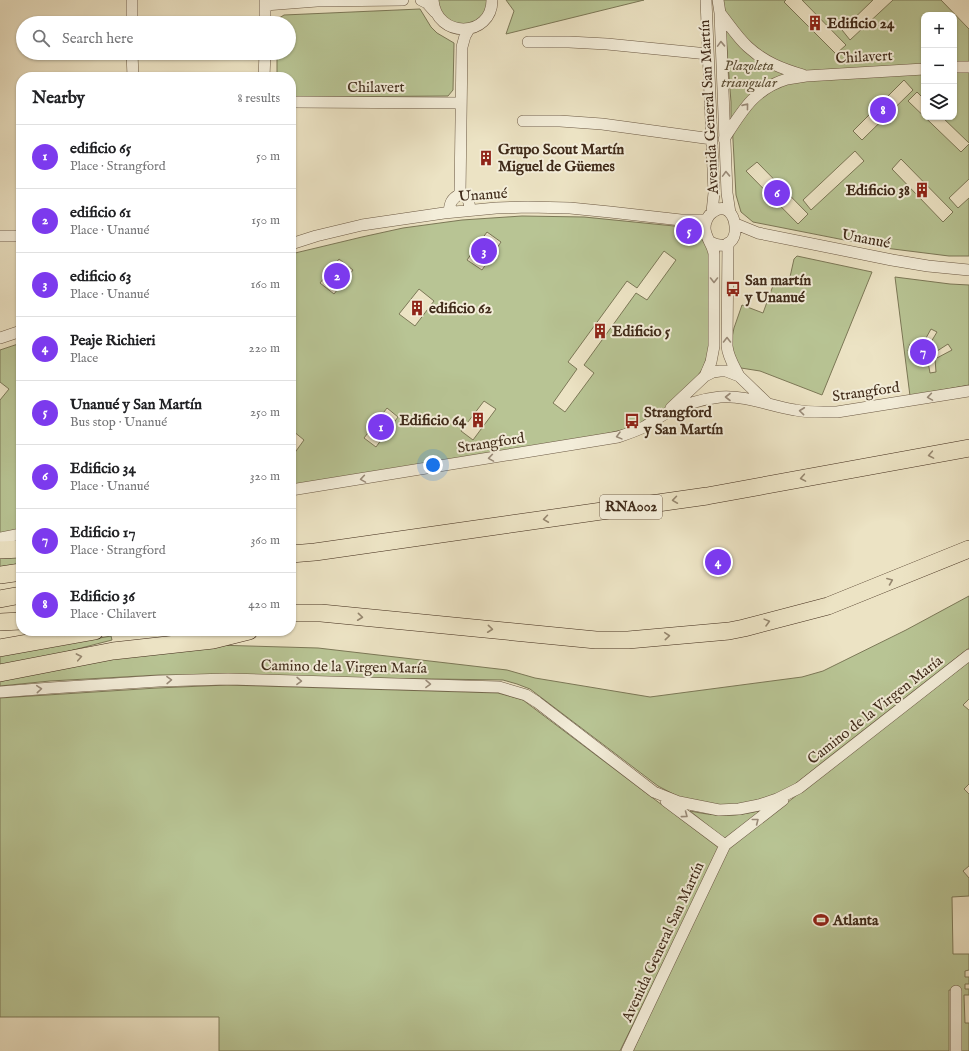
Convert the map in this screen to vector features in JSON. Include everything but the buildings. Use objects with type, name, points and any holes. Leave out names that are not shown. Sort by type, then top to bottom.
[{"type":"highway","name":"RNA002","points":[[296,554],[707,496],[969,448]]},
{"type":"highway","points":[[0,550],[16,549]]},
{"type":"highway","points":[[296,549],[315,552]]},
{"type":"highway","points":[[296,613],[321,613],[596,640],[628,640],[729,631],[828,606],[969,549]]},
{"type":"highway","points":[[0,575],[16,573]]},
{"type":"highway","points":[[0,599],[16,596]]},
{"type":"highway","points":[[296,620],[321,613]]},
{"type":"highway","points":[[0,622],[16,621]]},
{"type":"highway","points":[[0,648],[67,636]]},
{"type":"highway","points":[[0,673],[113,651],[213,640],[229,636]]},
{"type":"street","points":[[132,0],[132,16]]},
{"type":"street","points":[[265,16],[265,3],[403,0]]},
{"type":"street","points":[[421,0],[427,4],[447,25],[457,37],[462,47]]},
{"type":"street","points":[[433,0],[435,12]]},
{"type":"street","points":[[447,25],[458,29],[469,29],[477,26],[490,13],[492,0]]},
{"type":"street","name":"Avenida General San Martín","points":[[706,0],[714,193],[709,216]]},
{"type":"street","name":"Avenida General San Martín","points":[[718,0],[720,13],[726,193],[730,212]]},
{"type":"street","name":"Chilavert","points":[[720,13],[739,38],[759,56],[785,70],[806,76]]},
{"type":"street","points":[[460,194],[462,47],[469,29]]},
{"type":"street","points":[[528,42],[607,44],[708,54]]},
{"type":"street","points":[[132,60],[133,72]]},
{"type":"street","points":[[264,72],[265,60]]},
{"type":"street","points":[[957,68],[969,67]]},
{"type":"street","name":"Chilavert","points":[[724,138],[745,107],[754,97],[770,86],[788,79],[806,76],[921,69]]},
{"type":"street","name":"Chilavert","points":[[296,102],[461,103]]},
{"type":"street","points":[[523,121],[560,121],[602,124],[712,139]]},
{"type":"street","points":[[460,194],[465,196],[467,199],[470,210]]},
{"type":"street","points":[[449,212],[454,197],[460,194]]},
{"type":"street","name":"Unanué","points":[[296,242],[362,225],[470,210],[528,207],[556,208],[681,220],[709,216]]},
{"type":"street","points":[[705,376],[711,362],[714,346],[714,254],[705,224],[709,216],[717,209],[726,209],[730,212],[736,224],[736,230],[731,240],[727,346],[731,360],[739,376]]},
{"type":"street","name":"Unanué","points":[[681,220],[708,237]]},
{"type":"street","name":"Unanué","points":[[736,224],[758,233],[914,264],[969,270]]},
{"type":"street","name":"Unanué","points":[[731,240],[758,233]]},
{"type":"street","points":[[0,236],[16,236]]},
{"type":"street","points":[[708,237],[714,244],[720,244],[731,240]]},
{"type":"street","points":[[0,338],[16,332]]},
{"type":"street","name":"Strangford","points":[[667,413],[705,376],[720,371],[726,371],[739,376],[767,403]]},
{"type":"street","name":"Strangford","points":[[296,489],[618,437],[643,427],[667,413],[688,404],[720,397],[733,397],[767,403],[796,411],[837,412],[969,391]]},
{"type":"street","points":[[0,538],[16,535]]},
{"type":"street","name":"Camino de la Virgen María","points":[[0,692],[159,681],[228,679],[499,687],[526,695],[537,702],[725,845],[969,655]]},
{"type":"street","name":"Camino de la Virgen María","points":[[654,792],[679,802],[719,810],[739,809],[759,805],[799,788]]},
{"type":"street","name":"Avenida General San Martín","points":[[627,1051],[725,845]]},
{"type":"street","points":[[956,991],[956,1051]]},
{"type":"green space","points":[[436,0],[491,0],[488,13],[467,27],[443,19]]},
{"type":"green space","points":[[506,0],[644,0],[506,34],[514,11]]},
{"type":"green space","name":"Plazoleta triangular","points":[[723,0],[786,0],[784,2],[836,54],[846,45],[802,0],[873,0],[842,30],[850,40],[893,0],[941,0],[953,12],[921,12],[921,96],[917,92],[908,101],[921,114],[921,120],[928,120],[961,152],[969,144],[969,179],[949,198],[958,208],[969,198],[969,256],[949,256],[885,248],[753,222],[741,212],[736,195],[731,102]],"holes":[[[904,80],[913,90],[862,140],[853,131]],[[855,151],[864,161],[811,210],[803,200]],[[901,159],[953,212],[943,222],[892,169]],[[757,162],[808,214],[798,224],[746,171]]]},
{"type":"green space","points":[[420,9],[431,27],[437,33],[454,43],[453,90],[448,96],[296,97],[296,72],[277,72],[277,60],[296,60],[296,16],[282,16]]},
{"type":"green space","points":[[957,17],[969,29],[969,143],[945,120],[957,120]]},
{"type":"green space","points":[[522,216],[584,217],[674,226],[692,230],[702,239],[710,252],[711,345],[703,368],[692,384],[663,410],[634,427],[605,434],[296,485],[296,451],[304,440],[296,433],[296,253],[403,228],[462,220]],"holes":[[[487,232],[501,242],[482,270],[467,260]],[[664,251],[676,260],[647,300],[636,293],[584,365],[594,373],[565,412],[553,403],[577,369],[568,362],[627,281],[637,288]],[[339,259],[353,270],[334,294],[320,283]],[[419,289],[434,301],[415,326],[399,314]],[[484,401],[496,409],[473,440],[461,431]],[[387,408],[398,417],[376,447],[364,438]]]},
{"type":"green space","points":[[797,256],[872,272],[822,395],[760,371],[741,368],[738,366],[733,357],[731,342],[742,305],[763,313],[774,283],[788,286],[794,259]]},
{"type":"green space","points":[[895,277],[969,285],[969,385],[910,396]],"holes":[[[931,329],[937,332],[928,347],[934,353],[948,344],[952,350],[935,359],[936,372],[930,373],[927,356],[908,351],[910,344],[921,347]]]},
{"type":"green space","points":[[16,345],[16,532],[0,534],[0,400],[9,389],[0,382],[0,350]]},
{"type":"green space","points":[[16,554],[16,565],[0,567],[0,555]]},
{"type":"green space","points":[[969,596],[969,648],[793,786],[775,795],[743,804],[713,805],[679,797],[658,786],[530,689],[503,680],[159,675],[50,681],[0,686],[0,679],[112,651],[214,645],[318,648],[507,670],[535,678],[650,697],[802,677],[823,671],[906,630]]},
{"type":"green space","points":[[111,636],[112,640],[0,669],[0,655]]},
{"type":"green space","name":"Atlanta","points":[[969,662],[969,699],[963,705],[969,710],[969,784],[964,789],[969,794],[969,866],[963,871],[969,878],[969,896],[952,897],[953,954],[969,954],[969,970],[965,971],[965,977],[969,977],[969,984],[965,984],[965,989],[969,989],[969,995],[964,995],[965,1023],[969,1023],[969,1051],[959,1051],[959,991],[949,990],[949,1051],[633,1051],[726,850]]},
{"type":"green space","points":[[227,685],[498,693],[523,700],[719,848],[620,1051],[219,1051],[219,1017],[0,1017],[0,698]]},
{"type":"green space","points":[[763,810],[725,839],[690,811],[726,815],[743,814]]},
{"type":"place","name":"Edificio 24","points":[[815,23]]},
{"type":"place","name":"Edificio 36","points":[[883,110]]},
{"type":"place","name":"Grupo Scout Martín Miguel de Güemes","points":[[486,158]]},
{"type":"place","name":"Edificio 38","points":[[922,190]]},
{"type":"place","name":"Edificio 34","points":[[777,193]]},
{"type":"place","name":"Unanué y San Martín","points":[[689,231]]},
{"type":"place","name":"edificio 63","points":[[484,251]]},
{"type":"place","name":"edificio 61","points":[[337,276]]},
{"type":"place","name":"San martín y Unanué","points":[[733,289]]},
{"type":"place","name":"edificio 62","points":[[417,308]]},
{"type":"place","name":"Edificio 5","points":[[600,331]]},
{"type":"place","name":"Edificio 17","points":[[923,352]]},
{"type":"place","name":"Edificio 64","points":[[478,420]]},
{"type":"place","name":"Strangford y San Martín","points":[[632,421]]},
{"type":"place","name":"edificio 65","points":[[381,427]]},
{"type":"place","name":"Peaje Richieri","points":[[718,562]]},
{"type":"place","name":"Atlanta","points":[[821,920]]}]
